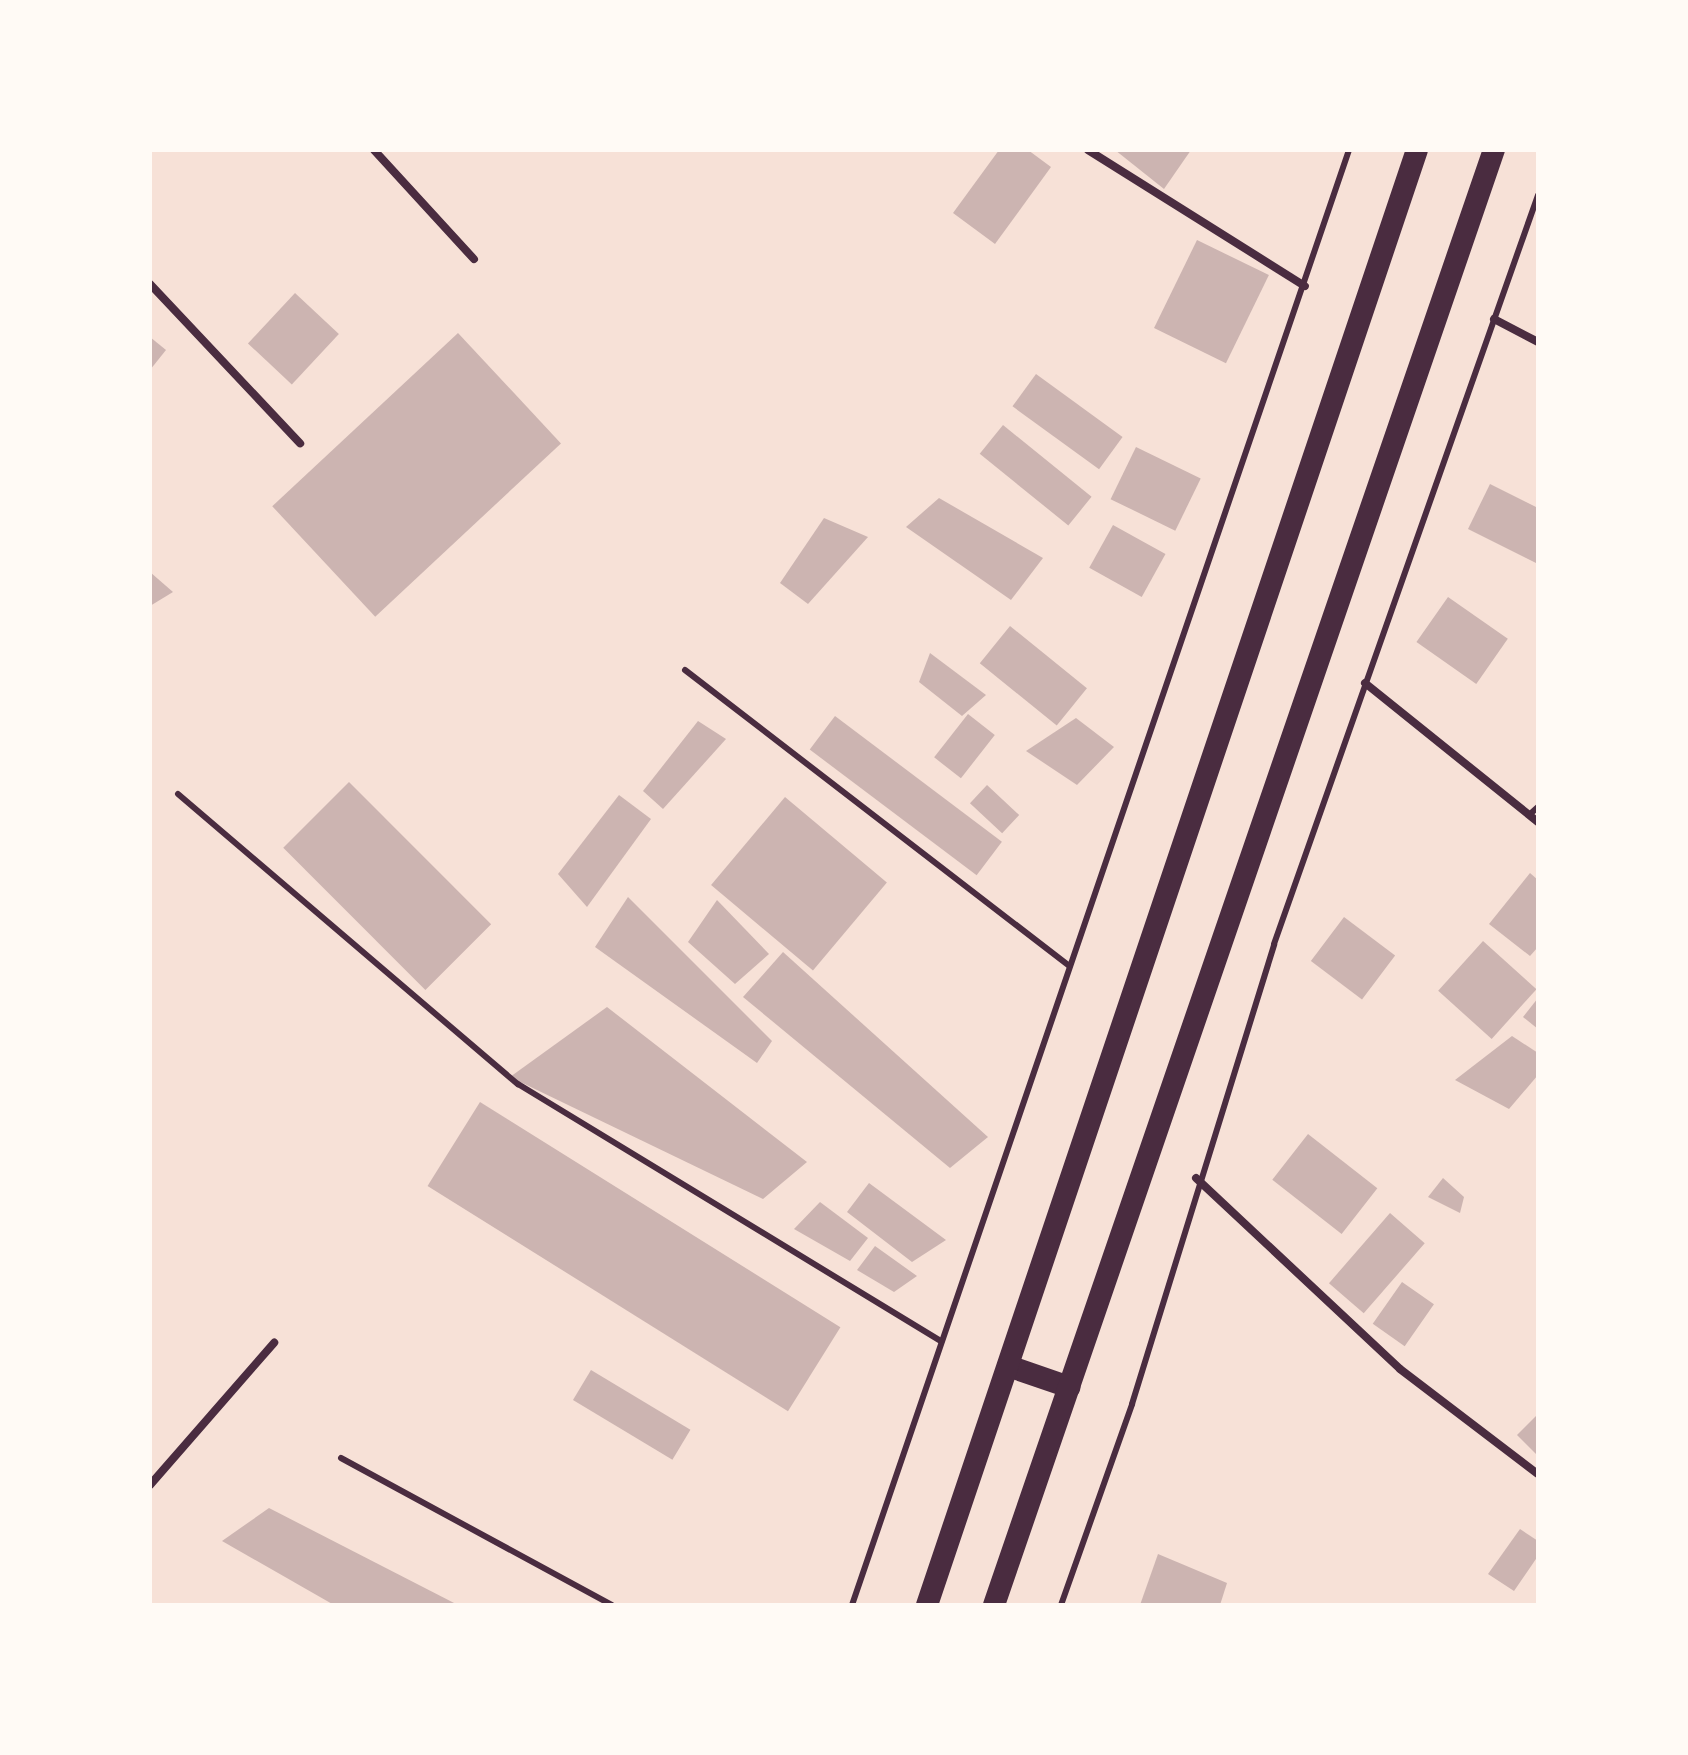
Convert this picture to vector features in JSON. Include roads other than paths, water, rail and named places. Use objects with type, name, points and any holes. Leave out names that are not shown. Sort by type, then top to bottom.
[{"type":"highway","points":[[927,1605],[1417,150]]},
{"type":"highway","points":[[994,1605],[1494,150]]},
{"type":"highway","points":[[1008,1366],[1069,1387]]},
{"type":"street","points":[[374,150],[474,259]]},
{"type":"street","points":[[1088,150],[1305,286]]},
{"type":"street","points":[[150,284],[300,443]]},
{"type":"street","points":[[1494,319],[1538,342]]},
{"type":"street","points":[[1365,683],[1538,822]]},
{"type":"street","points":[[1196,1178],[1400,1369],[1538,1474]]},
{"type":"street","points":[[150,1485],[274,1343]]},
{"type":"lane","points":[[852,1605],[1349,150]]},
{"type":"lane","points":[[1061,1605],[1132,1404],[1196,1178],[1365,683],[1538,195]]},
{"type":"lane","points":[[685,670],[1069,966]]},
{"type":"lane","points":[[178,794],[518,1084],[940,1341]]},
{"type":"lane","points":[[1529,815],[1538,807]]},
{"type":"lane","points":[[341,1458],[612,1605]]}]
